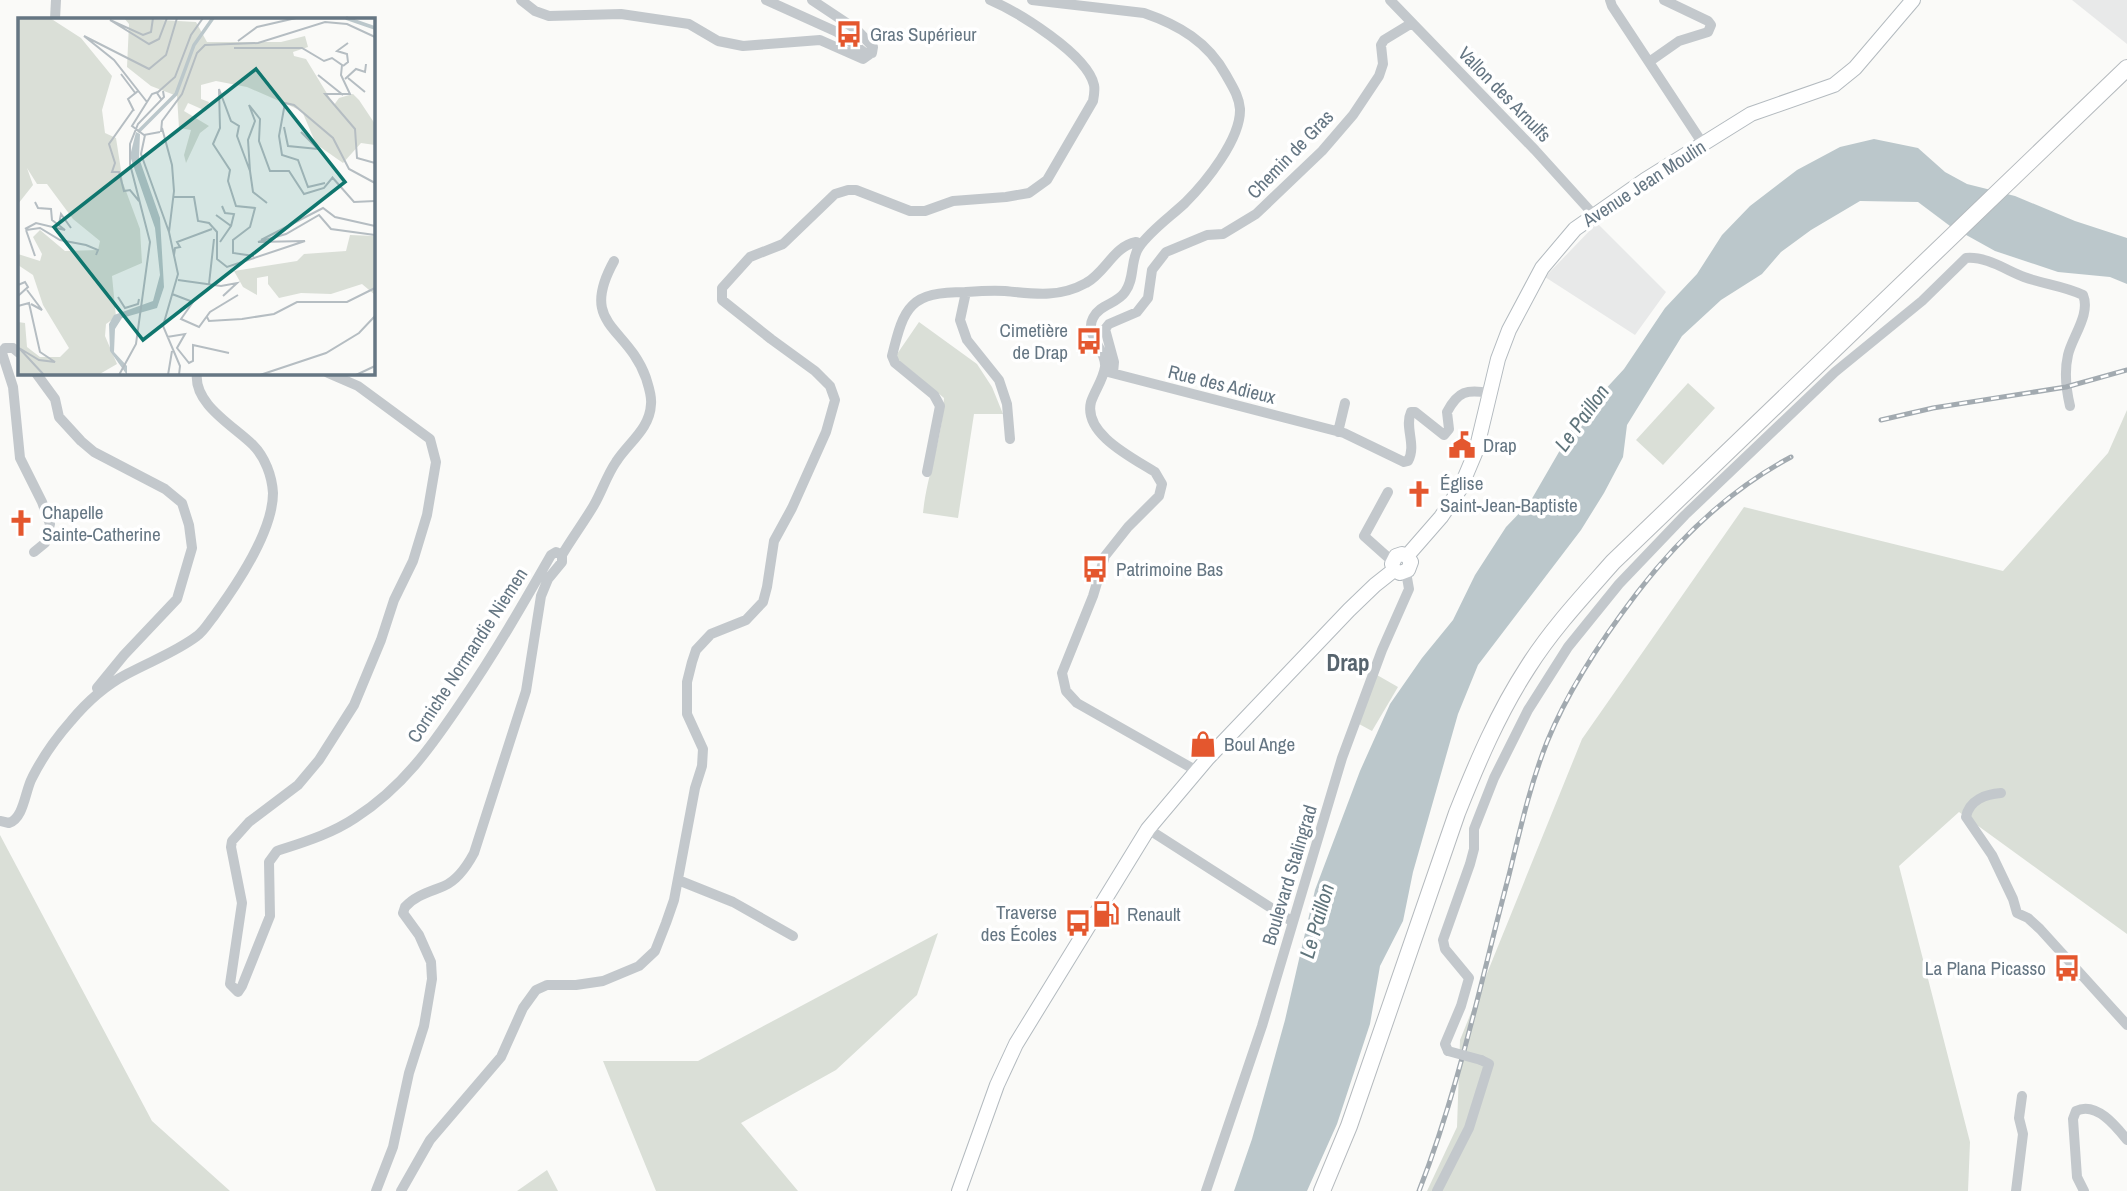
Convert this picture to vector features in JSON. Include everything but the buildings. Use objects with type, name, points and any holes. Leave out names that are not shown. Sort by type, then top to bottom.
[{"type":"main road","points":[[1330,1191],[1354,1131],[1463,815],[1483,767],[1531,674],[1619,567],[2127,71]]},
{"type":"main road","points":[[1322,1191],[1349,1126],[1457,813],[1477,763],[1527,668],[1549,637],[1613,562],[1935,257]]},
{"type":"street","points":[[55,18],[56,0]]},
{"type":"street","points":[[521,0],[535,11],[549,16],[648,16],[689,23],[718,41],[730,44],[743,46],[820,40],[863,59],[870,54],[873,47],[866,37],[812,0]]},
{"type":"street","points":[[766,0],[837,32],[870,54]]},
{"type":"street","points":[[401,1191],[430,1140],[501,1057],[523,1008],[536,990],[547,985],[604,981],[639,966],[655,951],[674,900],[695,788],[702,766],[702,749],[687,714],[687,682],[692,662],[696,650],[711,634],[746,620],[762,602],[774,541],[826,432],[835,400],[830,386],[815,371],[722,300],[722,288],[750,257],[783,244],[835,194],[856,190],[911,211],[925,211],[953,201],[1006,197],[1030,192],[1046,180],[1093,101],[1095,87],[1091,76],[1070,52],[1044,30],[990,0]]},
{"type":"street","points":[[1032,0],[1144,13],[1181,29],[1207,47],[1218,61],[1237,94],[1240,107],[1239,119],[1229,146],[1200,187],[1141,244],[1126,290],[1099,310],[1091,321],[1092,332],[1108,372],[1091,403],[1090,411],[1095,425],[1111,443],[1155,472],[1160,478],[1162,491],[1105,556],[1093,596],[1062,673],[1066,691],[1077,703],[1197,771]]},
{"type":"street","name":"Vallon des Arnulfs","points":[[1390,0],[1593,214]]},
{"type":"street","points":[[1621,0],[1611,3],[1703,144]]},
{"type":"street","points":[[1649,62],[1679,41],[1708,32],[1711,25],[1708,21],[1664,0]]},
{"type":"street","name":"Avenue Jean Moulin","points":[[1398,568],[1411,565],[1408,556],[1441,517],[1464,481],[1476,451],[1489,393],[1509,331],[1533,283],[1559,246],[1593,214],[1751,114],[1834,85],[1855,68],[1913,0]]},
{"type":"street","name":"Chemin de Gras","points":[[1108,372],[1114,362],[1105,329],[1110,324],[1138,312],[1148,298],[1152,270],[1166,252],[1207,235],[1223,234],[1256,214],[1322,151],[1353,114],[1379,76],[1383,64],[1381,45],[1384,40],[1412,23]]},
{"type":"street","points":[[927,472],[940,407],[934,395],[895,363],[892,356],[906,309],[926,297],[966,292],[1003,291],[1042,296],[1072,290],[1103,271],[1111,259],[1127,245],[1136,242],[1141,244]]},
{"type":"street","points":[[1437,1191],[1469,1128],[1489,1064],[1448,1051],[1445,1044],[1469,978],[1445,949],[1443,940],[1470,864],[1474,849],[1474,829],[1479,814],[1509,745],[1582,628],[1640,560],[1835,372],[1922,301],[1966,258],[1975,257],[1988,261],[2024,277],[2083,295],[2085,303],[2068,352],[2065,370],[2070,406]]},
{"type":"street","points":[[562,555],[595,504],[616,461],[647,422],[652,404],[642,368],[625,342],[604,320],[599,300],[601,288],[614,261]]},
{"type":"street","points":[[966,292],[960,320],[967,340],[999,380],[1007,404],[1010,439]]},
{"type":"street","points":[[18,352],[13,348],[5,348],[2,353],[13,387],[20,458],[50,524],[45,544],[34,552]]},
{"type":"street","name":"Rue des Adieux","points":[[1108,372],[1334,431],[1374,446],[1404,462],[1408,461],[1413,446],[1408,417],[1411,412],[1415,412],[1444,435],[1449,429],[1447,412],[1463,392],[1472,390],[1489,393]]},
{"type":"street","points":[[37,374],[55,399],[60,417],[81,441],[94,452],[165,489],[182,503],[189,525],[192,548],[177,599],[124,655],[97,688],[99,693]]},
{"type":"street","points":[[0,821],[9,823],[18,817],[31,779],[71,720],[99,693],[125,675],[200,634],[235,588],[254,553],[267,521],[273,494],[269,470],[254,446],[217,414],[201,394],[197,374]]},
{"type":"street","name":"Corniche Normandie Niemen","points":[[330,374],[358,386],[426,435],[435,454],[435,475],[427,515],[413,561],[394,600],[354,705],[319,760],[298,785],[249,822],[232,841],[242,903],[230,984],[238,992],[270,916],[269,862],[272,856],[277,851],[316,838],[355,818],[384,797],[417,765],[482,672],[551,555],[556,552],[562,555],[562,562],[548,579],[541,596],[526,691],[500,765],[474,853],[452,882],[424,893],[405,907],[403,913],[419,935],[431,962],[432,979],[424,1026],[409,1073],[393,1147],[376,1191]]},
{"type":"street","points":[[1334,431],[1345,403]]},
{"type":"street","points":[[958,1191],[997,1085],[1016,1044],[1148,829],[1197,771],[1349,610],[1398,568],[1364,536],[1388,492]]},
{"type":"street","name":"Boulevard Stalingrad","points":[[1206,1191],[1262,1026],[1342,758],[1382,650],[1409,589],[1398,568]]},
{"type":"street","points":[[2001,793],[1984,796],[1969,806],[1966,817],[1992,855],[2017,913],[2028,918],[2040,929],[2127,1025]]},
{"type":"street","points":[[1148,829],[1293,922]]},
{"type":"street","points":[[678,880],[733,902],[793,936]]},
{"type":"street","points":[[2016,1191],[2023,1134],[2019,1118],[2022,1096]]},
{"type":"street","points":[[2079,1186],[2073,1119],[2076,1111],[2081,1108],[2103,1115],[2127,1140]]},
{"type":"shaded area","points":[[2072,0],[2127,0],[2127,44]]},
{"type":"shaded area","points":[[1597,223],[1666,292],[1635,335],[1545,277]]},
{"type":"shaded area","points":[[919,322],[977,364],[992,387],[1003,414],[974,414],[958,518],[923,513],[941,427],[944,398],[895,357]]},
{"type":"shaded area","points":[[1688,383],[1715,408],[1663,465],[1636,440]]},
{"type":"shaded area","points":[[2127,410],[2127,934],[1959,812],[1899,866],[1970,1142],[1968,1191],[1427,1191],[1457,1127],[1460,1040],[1582,739],[1744,507],[2003,571],[2108,453]]},
{"type":"shaded area","points":[[1377,675],[1398,687],[1372,731],[1359,724]]},
{"type":"shaded area","points":[[0,835],[152,1121],[230,1191],[0,1191]]},
{"type":"shaded area","points":[[938,933],[917,995],[836,1070],[741,1123],[798,1191],[656,1191],[603,1061],[698,1061]]},
{"type":"shaded area","points":[[547,1170],[558,1191],[517,1191]]},
{"type":"water","name":"Le Paillon","points":[[1874,139],[1918,148],[1945,172],[1967,184],[2015,196],[2075,221],[2127,238],[2127,284],[2110,277],[2058,272],[1995,251],[1950,226],[1918,202],[1860,201],[1811,230],[1781,252],[1762,274],[1721,300],[1682,336],[1627,425],[1623,457],[1604,493],[1581,530],[1478,665],[1458,714],[1413,872],[1403,921],[1380,966],[1370,1024],[1337,1124],[1307,1191],[1234,1191],[1252,1139],[1285,1020],[1315,890],[1360,771],[1390,704],[1453,620],[1475,575],[1506,527],[1530,502],[1578,419],[1624,369],[1665,308],[1697,274],[1722,235],[1750,206],[1797,170],[1840,147]]},
{"type":"railway","points":[[1881,420],[1933,408],[2066,387],[2127,370]]},
{"type":"railway","points":[[1419,1191],[1458,1074],[1530,791],[1547,742],[1565,702],[1611,628],[1670,553],[1726,500],[1791,457]]},
{"type":"place","name":"Gras Supérieur","points":[[849,34]]},
{"type":"place","name":"Cimetière de Drap","points":[[1089,341]]},
{"type":"place","name":"Drap","points":[[1462,445]]},
{"type":"place","name":"Église Saint-Jean-Baptiste","points":[[1419,494]]},
{"type":"place","name":"Chapelle Sainte-Catherine","points":[[21,523]]},
{"type":"place","name":"Patrimoine Bas","points":[[1095,569]]},
{"type":"place","name":"Boul Ange","points":[[1203,744]]},
{"type":"place","name":"Renault","points":[[1106,914]]},
{"type":"place","name":"Traverse des Écoles","points":[[1078,923]]},
{"type":"place","name":"La Plana Picasso","points":[[2067,968]]},
{"type":"district","name":"Drap","points":[[1348,663]]}]
